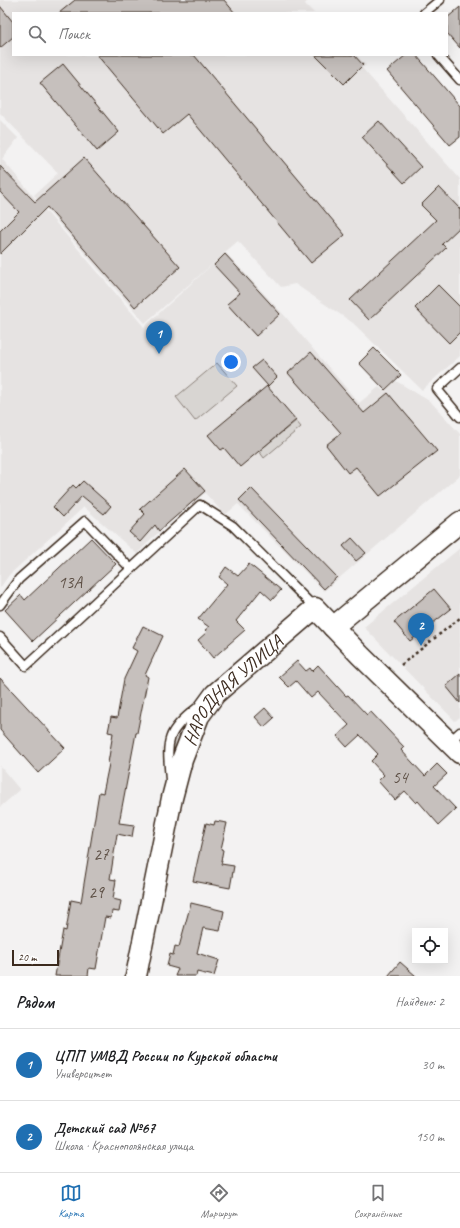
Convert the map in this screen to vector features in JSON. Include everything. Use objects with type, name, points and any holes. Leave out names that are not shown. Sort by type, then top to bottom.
[{"type":"street","points":[[333,627],[460,522]]},
{"type":"street","points":[[315,608],[360,655],[456,742]]},
{"type":"street","name":"НАРОДНАЯ УЛИЦА","points":[[136,976],[172,798],[182,760],[199,716],[215,694],[315,608]]},
{"type":"lane","points":[[425,12],[440,0]]},
{"type":"lane","points":[[439,56],[460,80]]},
{"type":"lane","points":[[460,368],[437,388],[460,417]]},
{"type":"lane","points":[[0,638],[26,666],[200,505],[233,526],[315,608]]},
{"type":"lane","points":[[0,606],[19,579],[85,521],[131,569]]},
{"type":"path","points":[[401,665],[460,618]]},
{"type":"shaded area","points":[[0,0],[308,0],[305,4],[313,12],[12,12],[12,56],[357,56],[366,65],[362,68],[460,179],[460,356],[422,390],[353,323],[295,284],[281,287],[238,241],[225,252],[284,315],[359,403],[379,387],[384,391],[396,381],[431,402],[460,434],[460,475],[324,591],[238,504],[225,515],[205,493],[151,539],[137,554],[84,507],[9,575],[0,588],[0,120],[18,138],[2,159],[144,327],[217,260],[145,323],[34,195],[58,173],[0,113]]},
{"type":"shaded area","points":[[217,363],[237,386],[195,421],[176,397]]},
{"type":"shaded area","points":[[296,421],[301,427],[264,458],[259,451]]},
{"type":"shaded area","points":[[460,548],[460,717],[455,721],[364,627]]},
{"type":"shaded area","points":[[185,724],[174,758],[172,743],[175,733]]},
{"type":"shaded area","points":[[0,766],[20,790],[0,807]]},
{"type":"building","points":[[75,0],[224,0],[234,12],[60,12]]},
{"type":"building","points":[[0,6],[12,21],[12,38],[0,48]]},
{"type":"building","points":[[460,7],[460,48],[448,34],[448,17]]},
{"type":"building","points":[[98,56],[195,56],[345,235],[311,263],[187,114],[163,134]]},
{"type":"building","points":[[316,56],[355,56],[363,65],[344,84]]},
{"type":"building","points":[[405,56],[417,56],[460,106],[460,137],[450,145],[387,71]]},
{"type":"building","points":[[63,64],[119,132],[97,151],[40,83]]},
{"type":"building","points":[[379,121],[421,167],[404,183],[362,137]]},
{"type":"building","points":[[84,158],[180,267],[135,307],[47,207],[0,254],[0,231],[19,212],[0,192],[0,166],[35,202]]},
{"type":"building","points":[[439,187],[460,209],[460,227],[442,244],[446,248],[369,320],[350,300],[436,220],[421,205]]},
{"type":"building","points":[[225,254],[280,314],[256,336],[227,304],[240,293],[214,265]]},
{"type":"building","points":[[438,285],[460,307],[460,332],[449,343],[415,308]]},
{"type":"building","points":[[374,348],[401,375],[385,390],[359,363]]},
{"type":"building","points":[[311,352],[364,413],[388,393],[437,451],[380,496],[356,467],[348,473],[326,445],[341,433],[288,373]]},
{"type":"building","points":[[262,360],[277,377],[268,386],[252,368]]},
{"type":"building","points":[[267,386],[296,420],[240,467],[224,448],[221,450],[208,435]]},
{"type":"building","points":[[185,469],[205,491],[159,531],[155,525],[140,542],[129,532],[145,514],[140,509]]},
{"type":"building","points":[[83,481],[111,506],[104,514],[82,496],[63,517],[53,507],[73,485],[76,488]]},
{"type":"building","points":[[251,488],[337,577],[324,589],[239,500]]},
{"type":"building","points":[[91,538],[116,564],[33,641],[5,610],[21,595],[25,600]]},
{"type":"building","points":[[352,538],[366,553],[356,561],[343,546]]},
{"type":"building","points":[[249,564],[281,590],[272,600],[261,590],[236,621],[245,630],[213,658],[198,640],[207,632],[205,630],[209,627],[198,619],[227,584],[219,577],[226,567],[238,576]]},
{"type":"building","points":[[434,589],[451,609],[410,641],[394,622]]},
{"type":"building","points":[[143,626],[163,636],[145,675],[148,677],[119,823],[134,825],[132,837],[117,834],[110,879],[116,880],[113,899],[121,901],[119,912],[112,911],[111,918],[105,917],[96,969],[89,968],[88,976],[55,976],[63,930],[66,931],[71,900],[81,902],[99,792],[103,793],[109,764],[113,733],[108,732],[111,717],[117,718],[124,679],[137,651],[132,648]]},
{"type":"building","points":[[297,661],[306,671],[310,668],[312,671],[318,665],[346,696],[348,695],[367,715],[370,711],[404,747],[401,750],[425,776],[437,764],[447,774],[434,786],[456,809],[439,825],[418,801],[416,803],[405,791],[395,800],[378,781],[384,775],[371,761],[378,754],[360,735],[347,747],[337,736],[349,725],[318,692],[311,698],[296,681],[289,687],[279,677]]},
{"type":"building","points":[[460,674],[460,703],[446,686]]},
{"type":"building","points":[[0,678],[65,748],[38,773],[0,730]]},
{"type":"building","points":[[265,708],[274,718],[264,727],[255,717]]},
{"type":"building","points":[[215,821],[227,823],[221,849],[223,850],[221,864],[234,866],[230,888],[193,881],[206,823],[214,825]]},
{"type":"building","points":[[191,903],[224,911],[220,931],[203,928],[197,953],[219,960],[214,976],[197,972],[196,976],[175,976],[178,969],[167,966],[170,954],[173,955],[175,946],[179,947]]},
{"type":"building","points":[[400,962],[416,976],[388,976]]},
{"type":"place","name":"ЦПП УМВД России по Курской области","points":[[159,354]]},
{"type":"place","name":"Детский сад №67","points":[[421,646]]}]
